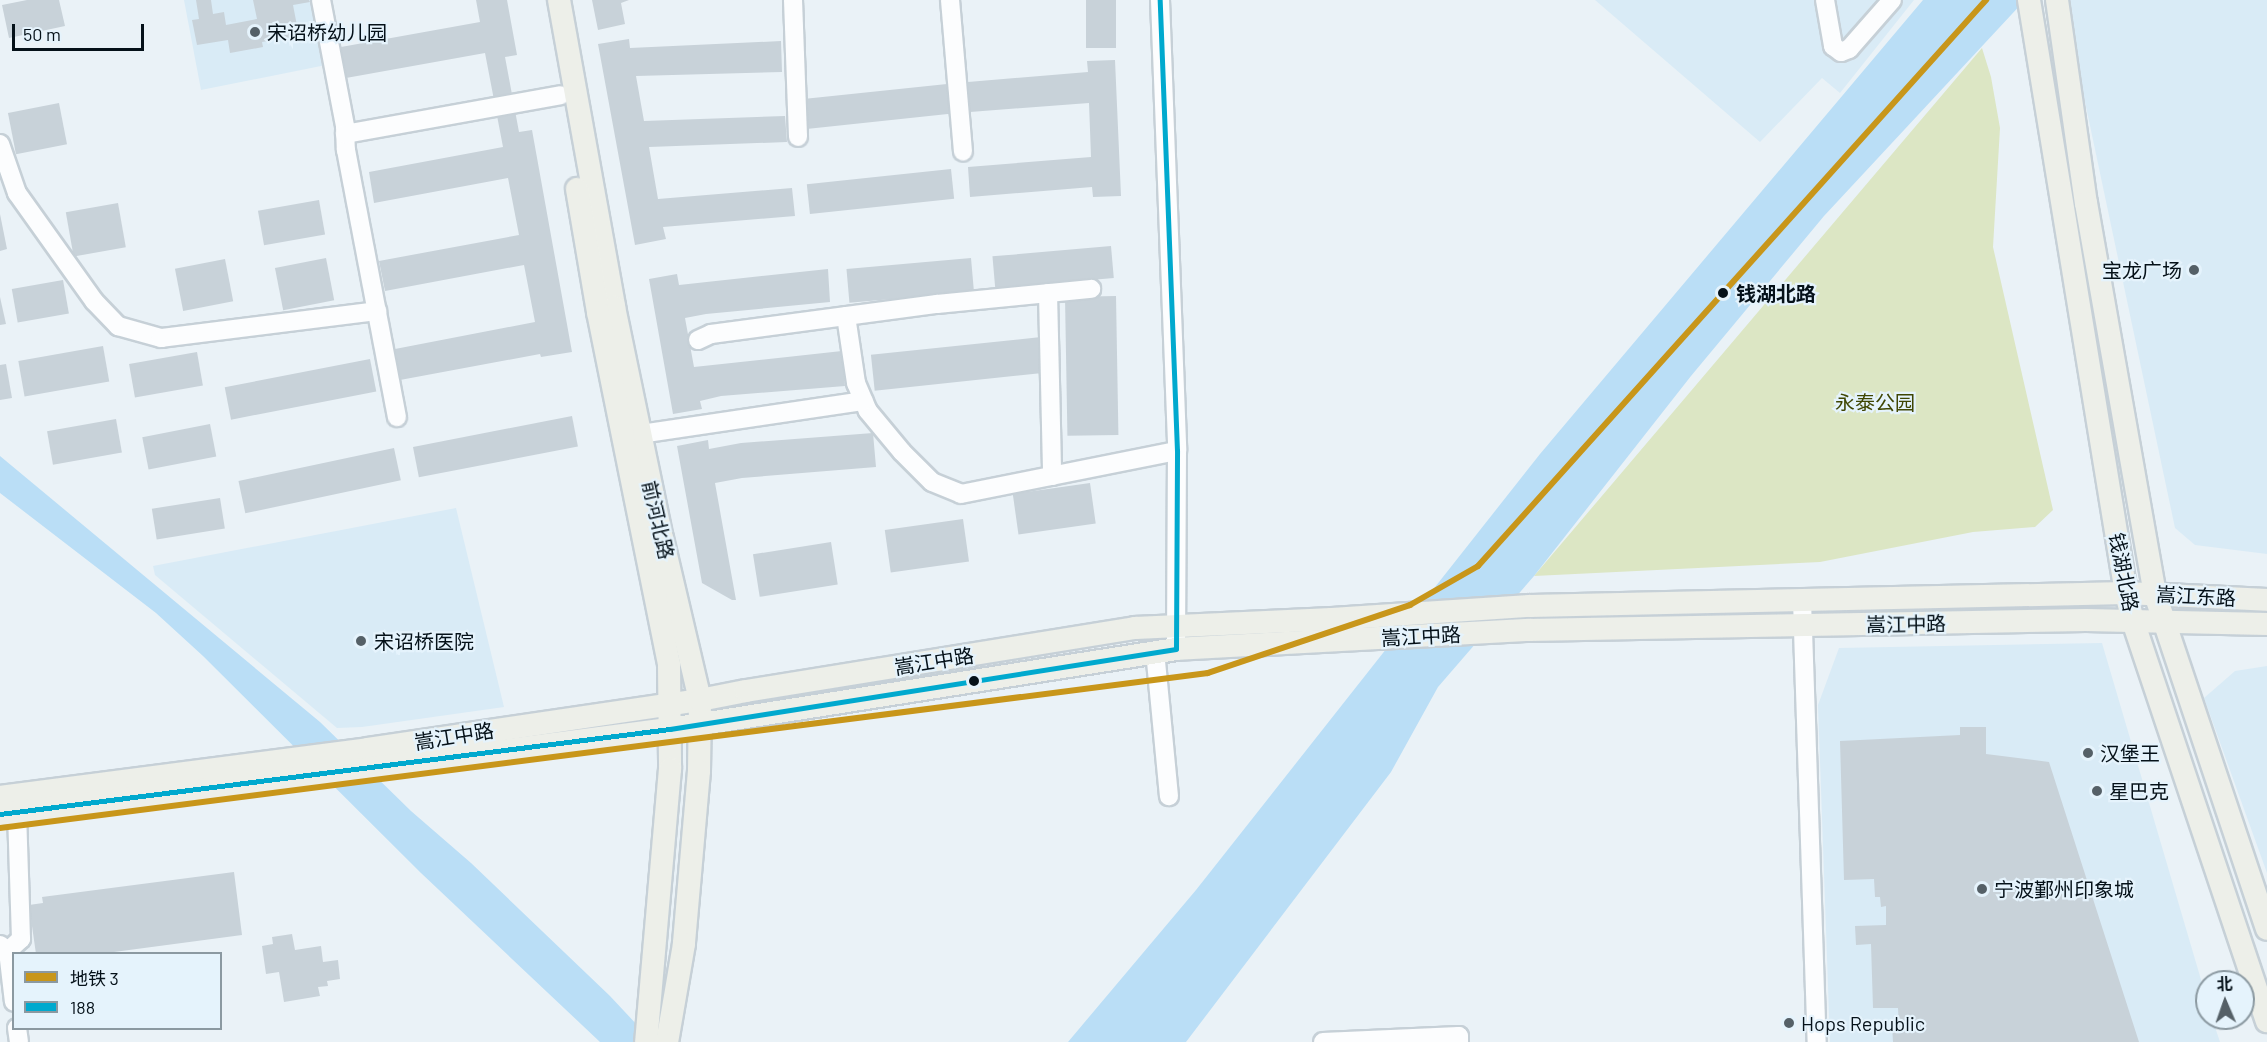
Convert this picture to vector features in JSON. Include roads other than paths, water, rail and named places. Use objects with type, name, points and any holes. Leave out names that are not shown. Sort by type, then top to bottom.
[{"type":"main road","name":"前河北路","points":[[545,0],[598,312],[669,666],[670,769],[646,1042]]},
{"type":"main road","name":"前河北路","points":[[559,0],[614,307],[700,700],[699,771],[684,944],[667,1042]]},
{"type":"main road","name":"钱湖北路","points":[[2057,0],[2086,203],[2155,594],[2267,929]]},
{"type":"main road","name":"钱湖北路","points":[[2029,3],[2126,593],[2133,621],[2267,1021]]},
{"type":"main road","name":"嵩江东路","points":[[2126,593],[2267,600]]},
{"type":"main road","name":"嵩江中路","points":[[8,813],[243,775],[374,758],[670,729],[1166,650],[1530,606],[2126,593]]},
{"type":"main road","name":"嵩江东路","points":[[2133,621],[2267,624]]},
{"type":"main road","name":"嵩江中路","points":[[374,758],[671,704],[1123,630],[1175,626],[1331,630],[1527,630],[2133,621]]},
{"type":"main road","name":"嵩江中路","points":[[0,796],[243,775]]},
{"type":"street","points":[[321,0],[346,150],[397,417]]},
{"type":"street","points":[[793,0],[798,137]]},
{"type":"street","points":[[950,0],[963,151]]},
{"type":"street","points":[[1160,0],[1177,451],[1175,626],[1166,650],[1169,796]]},
{"type":"street","points":[[1825,0],[1833,46],[1841,52],[1849,49],[1892,0]]},
{"type":"street","points":[[345,134],[561,96]]},
{"type":"street","points":[[0,144],[17,193],[94,301],[118,326],[160,338],[376,311]]},
{"type":"street","points":[[698,340],[711,334],[846,316],[1091,289]]},
{"type":"street","points":[[1048,293],[1052,476]]},
{"type":"street","points":[[846,316],[856,383],[868,411],[902,452],[932,482],[961,494],[1177,451]]},
{"type":"street","points":[[640,434],[864,401]]},
{"type":"street","points":[[1802,600],[1817,1042]]},
{"type":"street","points":[[8,813],[21,939],[4,948],[12,991]]},
{"type":"street","points":[[1323,1042],[1459,1036],[1459,1042]]},
{"type":"water","points":[[1923,0],[2025,0],[1824,216],[1691,376],[1534,576],[1438,687],[1391,772],[1186,1042],[1068,1042],[1196,890],[1540,454]]},
{"type":"water","points":[[0,456],[320,722],[411,811],[471,863],[610,996],[653,1042],[600,1042],[421,873],[203,656],[156,613],[0,493]]},
{"type":"metro line","name":"3","points":[[0,828],[1208,673],[1410,605],[1478,566],[1986,0]]},
{"type":"place","name":"宋诏桥幼儿园","points":[[255,32]]},
{"type":"place","name":"宝龙广场","points":[[2194,270]]},
{"type":"place","name":"钱湖北路","points":[[1723,293]]},
{"type":"place","name":"宋诏桥医院","points":[[361,641]]},
{"type":"place","name":"汉堡王","points":[[2088,753]]},
{"type":"place","name":"星巴克","points":[[2097,791]]},
{"type":"place","name":"宁波鄞州印象城","points":[[1982,889]]},
{"type":"place","name":"Hops Republic","points":[[1789,1023]]},
{"type":"park label","name":"永泰公园","points":[[1875,402]]}]
